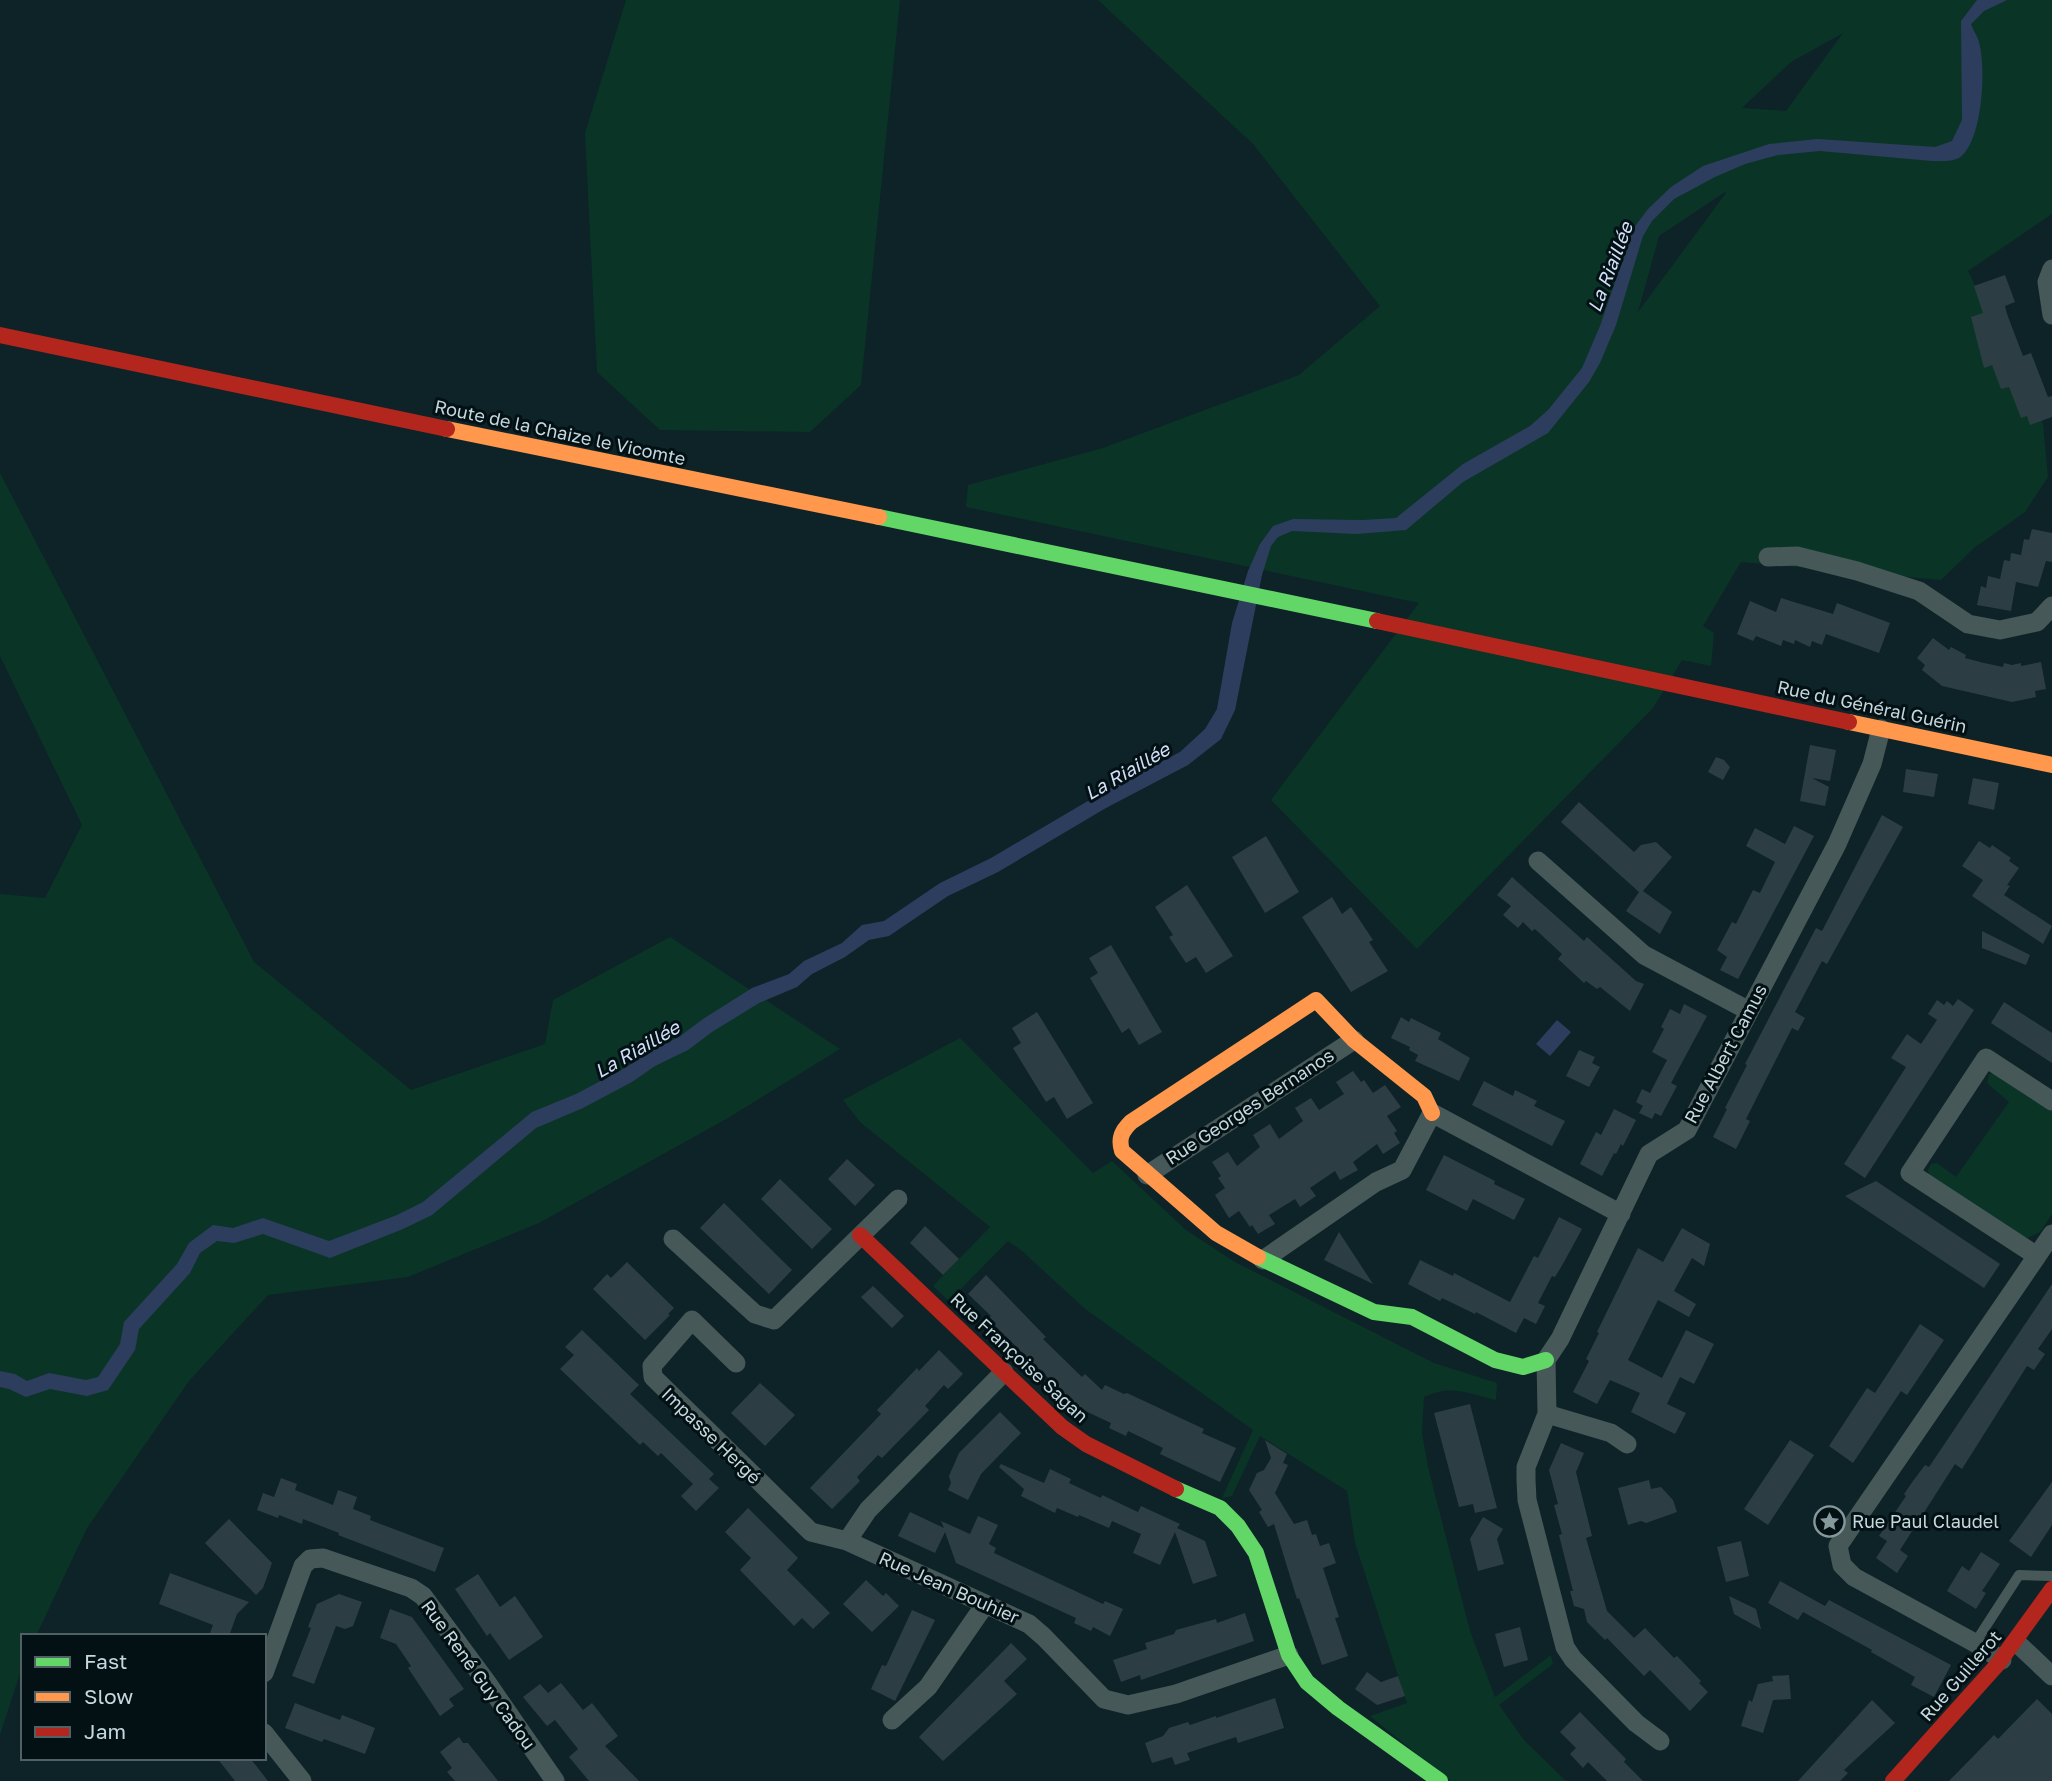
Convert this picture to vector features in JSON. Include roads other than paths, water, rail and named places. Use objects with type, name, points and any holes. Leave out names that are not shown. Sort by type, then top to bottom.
[{"type":"main road","name":"Route de la Chaize le Vicomte","points":[[0,335],[1270,598]]},
{"type":"main road","name":"Rue du Général Guérin","points":[[1270,598],[2052,765]]},
{"type":"main road","points":[[1432,1113],[1424,1096],[1354,1040],[1316,1000],[1124,1129],[1119,1141],[1122,1151],[1147,1175],[1216,1233],[1263,1260],[1374,1312],[1412,1317],[1495,1360],[1523,1367],[1546,1360]]},
{"type":"main road","name":"Rue Françoise Sagan","points":[[860,1235],[1062,1427],[1086,1444],[1190,1496],[1220,1508],[1238,1526],[1256,1553],[1289,1655],[1307,1682],[1338,1708],[1440,1781]]},
{"type":"main road","name":"Rue Guillerot","points":[[1893,1781],[1980,1688],[2052,1589]]},
{"type":"street","points":[[2052,269],[2047,282],[2052,315]]},
{"type":"street","points":[[1768,557],[1797,556],[1857,570],[1919,592],[1968,624],[2000,630],[2037,622],[2052,606]]},
{"type":"street","name":"Rue Albert Camus","points":[[1546,1360],[1558,1345],[1649,1154],[1687,1130],[1837,844],[1872,764],[1881,729]]},
{"type":"street","points":[[1538,861],[1644,955],[1749,1011]]},
{"type":"street","name":"Rue Georges Bernanos","points":[[1147,1175],[1354,1040]]},
{"type":"street","points":[[2038,1256],[1910,1173],[1986,1058],[2052,1101]]},
{"type":"street","points":[[1263,1260],[1376,1182],[1402,1170],[1432,1113],[1621,1214]]},
{"type":"street","points":[[673,1240],[755,1314],[774,1320],[898,1199]]},
{"type":"street","points":[[2002,1660],[1854,1577],[1842,1565],[1838,1546],[2052,1234]]},
{"type":"street","name":"Impasse Hergé","points":[[736,1363],[692,1320],[652,1366],[653,1377],[811,1532],[847,1541]]},
{"type":"street","points":[[1546,1360],[1547,1414],[1526,1467],[1527,1500],[1565,1647],[1573,1659],[1636,1723],[1660,1741]]},
{"type":"street","points":[[847,1541],[868,1510],[1004,1372]]},
{"type":"street","points":[[1547,1414],[1611,1433],[1627,1444]]},
{"type":"street","name":"Rue Jean Bouhier","points":[[847,1541],[984,1606],[1029,1624],[1104,1699],[1128,1705],[1176,1694],[1289,1655]]},
{"type":"street","name":"Rue René Guy Cadou","points":[[266,1668],[303,1566],[310,1559],[323,1558],[411,1588],[423,1596],[555,1781]]},
{"type":"street","points":[[892,1720],[928,1688],[984,1606]]},
{"type":"street","points":[[2016,1642],[2052,1676]]},
{"type":"street","points":[[266,1736],[302,1781]]},
{"type":"lane","points":[[1975,1643],[2019,1575],[2052,1576]]},
{"type":"water","points":[[1977,0],[2007,0],[1984,11],[1971,24],[1981,51],[1981,102],[1973,137],[1967,150],[1959,158],[1932,161],[1820,151],[1778,155],[1745,164],[1674,199],[1652,221],[1643,236],[1616,325],[1600,363],[1589,382],[1548,433],[1463,482],[1406,530],[1357,534],[1292,531],[1278,537],[1271,546],[1262,575],[1235,710],[1221,739],[1188,765],[1106,808],[998,872],[948,896],[889,936],[869,940],[845,957],[812,974],[797,987],[759,1003],[688,1050],[655,1066],[632,1082],[583,1108],[536,1128],[432,1215],[330,1258],[263,1234],[234,1243],[217,1241],[200,1253],[190,1273],[139,1329],[135,1350],[108,1390],[87,1396],[50,1389],[26,1397],[0,1387],[0,1371],[15,1374],[27,1381],[49,1373],[86,1380],[98,1377],[120,1344],[124,1322],[177,1264],[189,1243],[213,1225],[233,1228],[263,1218],[329,1241],[397,1215],[423,1202],[532,1112],[576,1094],[625,1068],[679,1037],[752,988],[789,974],[804,961],[842,943],[862,925],[884,921],[940,883],[991,858],[1098,795],[1180,752],[1205,729],[1217,709],[1232,623],[1248,571],[1260,544],[1273,526],[1293,519],[1396,518],[1463,464],[1530,426],[1548,410],[1582,368],[1600,326],[1633,229],[1648,209],[1671,187],[1703,166],[1769,144],[1818,139],[1935,147],[1952,141],[1962,120],[1961,21]]},
{"type":"water","points":[[1557,1020],[1571,1032],[1550,1056],[1536,1044]]},
{"type":"place","name":"Rue Paul Claudel","points":[[1829,1522]]},
{"type":"water label","name":"La Riaillée","points":[[1610,267]]},
{"type":"water label","name":"La Riaillée","points":[[1127,771]]},
{"type":"water label","name":"La Riaillée","points":[[637,1049]]}]
